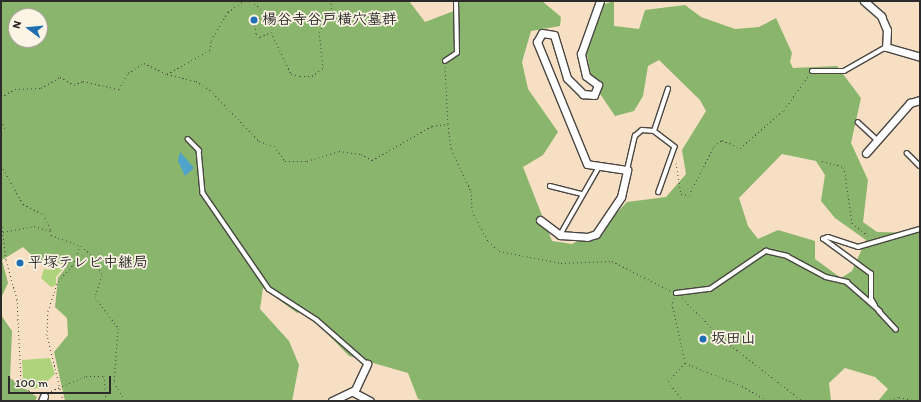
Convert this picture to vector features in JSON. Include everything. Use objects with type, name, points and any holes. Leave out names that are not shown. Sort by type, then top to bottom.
[{"type":"street","points":[[540,220],[560,234],[587,237],[596,234],[621,196],[628,170],[599,167],[588,164],[537,42],[542,33],[554,35],[567,78],[583,94],[594,94],[598,85],[586,76],[581,54],[600,1]]},
{"type":"street","points":[[864,1],[881,16],[888,30],[886,46],[920,57]]},
{"type":"street","points":[[866,153],[910,103],[920,100]]},
{"type":"street","points":[[332,401],[353,392],[367,364]]},
{"type":"street","points":[[353,392],[370,401]]},
{"type":"lane","points":[[445,61],[457,53],[456,1]]},
{"type":"lane","points":[[812,71],[844,70],[886,46]]},
{"type":"lane","points":[[654,131],[668,89]]},
{"type":"lane","points":[[858,122],[878,140]]},
{"type":"lane","points":[[628,170],[635,136],[642,130],[654,131],[675,146],[659,192]]},
{"type":"lane","points":[[188,139],[199,150],[202,193],[269,290],[317,320],[367,364]]},
{"type":"lane","points":[[907,152],[920,166]]},
{"type":"lane","points":[[560,234],[599,167]]},
{"type":"lane","points":[[550,186],[583,194]]},
{"type":"lane","points":[[880,312],[871,299],[871,274],[823,239],[828,237],[858,247],[878,242],[890,236],[920,229]]},
{"type":"lane","points":[[676,294],[710,289],[766,251],[787,256],[826,277],[847,282],[896,329]]},
{"type":"path","points":[[167,74],[210,50],[211,40],[228,12],[243,1]]},
{"type":"path","points":[[251,1],[264,11],[255,25],[256,34],[260,37],[271,32],[291,74],[312,76],[323,68],[319,32],[332,12],[331,1]]},
{"type":"path","points":[[445,61],[450,149],[471,190],[472,211],[488,241],[499,251],[561,263],[612,261],[676,294],[724,340],[800,400],[804,401]]},
{"type":"path","points":[[1,97],[15,89],[41,88],[60,77],[74,85],[83,81],[119,89],[128,73],[144,63],[167,74],[196,82],[210,90],[259,141],[274,146],[285,161],[307,161],[339,151],[361,154],[372,160],[432,126],[448,124]]},
{"type":"path","points":[[675,159],[681,194],[689,195],[714,146],[722,140],[740,148],[784,110],[812,71]]},
{"type":"path","points":[[1,120],[5,128],[1,132]]},
{"type":"path","points":[[822,161],[844,167],[852,223],[878,242]]},
{"type":"path","points":[[1,165],[23,204],[43,214],[51,231],[51,235],[81,246],[92,255],[102,275],[95,298],[118,328],[114,382],[125,401]]},
{"type":"path","points":[[1,219],[2,232],[17,299],[21,380],[29,391],[45,396],[60,386],[86,376],[104,376],[106,401]]},
{"type":"path","points":[[2,232],[34,226],[51,231]]},
{"type":"path","points":[[63,401],[47,335],[48,311],[58,281],[73,265],[81,246]]},
{"type":"path","points":[[676,294],[672,303],[685,363]]},
{"type":"path","points":[[683,401],[668,381],[685,363]]},
{"type":"path","points":[[685,363],[742,386],[768,401]]},
{"type":"path","points":[[886,401],[899,397],[916,401]]},
{"type":"green space","points":[[1,1],[409,1],[425,22],[459,9],[459,1],[542,1],[561,17],[560,26],[531,31],[522,62],[528,89],[558,132],[543,155],[523,167],[552,241],[572,244],[606,224],[627,202],[666,197],[686,174],[682,150],[706,111],[700,100],[659,60],[648,66],[643,96],[634,111],[615,116],[592,82],[586,49],[602,5],[614,1],[614,26],[639,29],[645,10],[685,5],[701,17],[735,29],[759,27],[776,18],[792,53],[790,62],[793,68],[837,66],[861,98],[851,143],[868,180],[863,222],[877,232],[920,233],[920,401],[878,401],[888,389],[875,377],[845,368],[829,383],[831,401],[426,401],[418,399],[408,373],[349,356],[304,310],[297,313],[263,288],[260,309],[289,341],[299,365],[292,401],[65,401],[54,352],[68,335],[67,318],[55,307],[58,278],[67,266],[56,262],[41,264],[23,247],[2,260],[8,283],[1,298]],"holes":[[[782,154],[816,161],[825,175],[821,201],[835,218],[866,240],[852,271],[841,278],[815,259],[815,241],[778,230],[758,239],[748,226],[739,198]]]},
{"type":"green space","points":[[54,265],[63,269],[56,277],[56,285],[51,287],[41,278],[44,269],[50,270]]},
{"type":"green space","points":[[1,315],[12,331],[10,378],[37,397],[35,401],[1,401]]},
{"type":"green space","points":[[50,358],[55,374],[40,388],[29,389],[23,381],[22,360]]},
{"type":"water","points":[[180,152],[194,168],[185,176],[178,161]]},
{"type":"place","name":"楊谷寺谷戸横穴墓群","points":[[254,20]]},
{"type":"place","name":"平塚テレビ中継局","points":[[20,263]]},
{"type":"place","name":"坂田山","points":[[703,339]]}]
